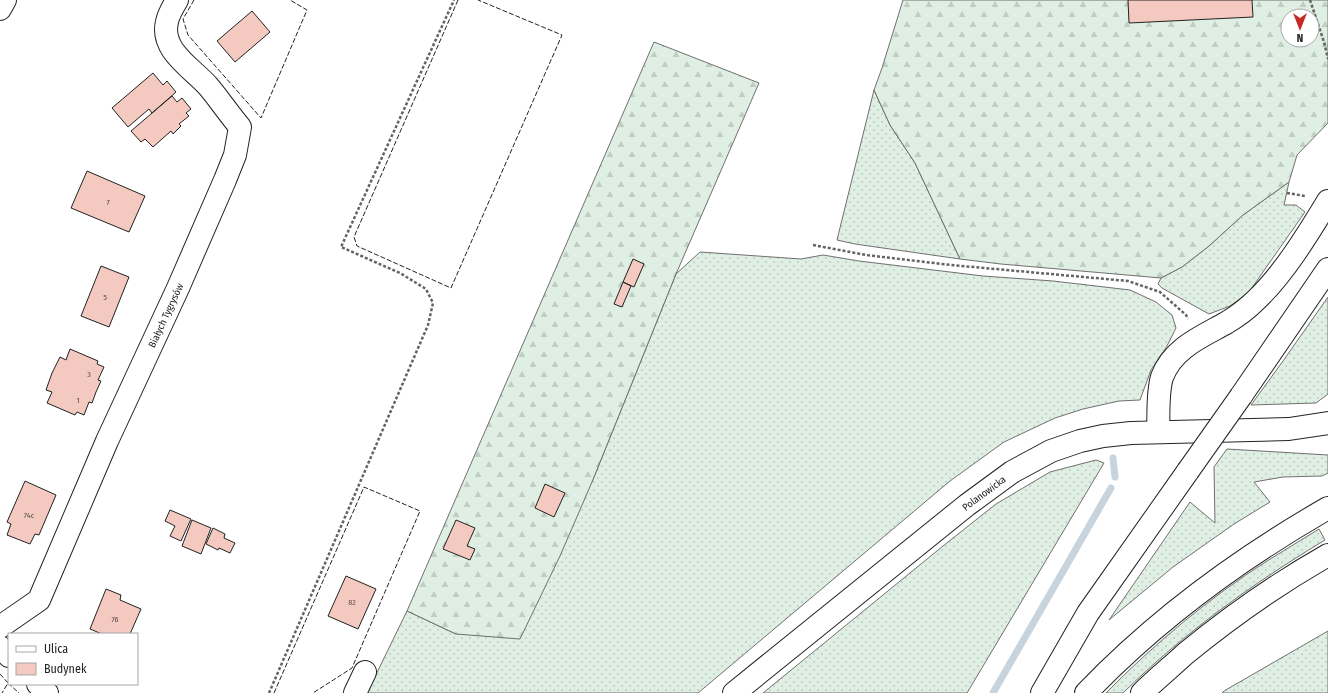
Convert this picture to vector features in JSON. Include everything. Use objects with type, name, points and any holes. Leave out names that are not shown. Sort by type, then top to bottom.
[{"type":"main road","points":[[0,9],[5,0]]},
{"type":"main road","name":"Białych Tygrysów","points":[[0,627],[39,600],[107,441],[178,288],[235,155],[240,127],[208,86],[175,54],[169,43],[166,32],[167,22],[177,0]]},
{"type":"main road","points":[[1158,432],[1160,388],[1163,376],[1169,364],[1179,352],[1190,343],[1244,312],[1257,299],[1274,281],[1328,201]]},
{"type":"main road","points":[[1042,693],[1088,613],[1242,396],[1328,269]]},
{"type":"main road","name":"Polanowicka","points":[[734,693],[968,504],[1012,472],[1051,451],[1080,441],[1103,436],[1130,433],[1288,429],[1328,423]]},
{"type":"main road","name":"Polanowicka","points":[[1288,429],[1328,435]]},
{"type":"main road","points":[[1086,693],[1126,653],[1186,602],[1248,557],[1328,508]]},
{"type":"main road","points":[[1142,693],[1215,629],[1297,573],[1328,555]]},
{"type":"main road","points":[[0,647],[8,655]]},
{"type":"main road","points":[[355,693],[365,672]]},
{"type":"main road","points":[[39,685],[47,693]]},
{"type":"path","points":[[269,693],[428,325],[433,303],[426,289],[400,273],[341,247],[454,0]]},
{"type":"path","points":[[1310,0],[1328,59]]},
{"type":"path","points":[[813,245],[874,256],[1128,281],[1160,292],[1186,315]]},
{"type":"green space","points":[[903,0],[1328,0],[1328,123],[1297,155],[1289,182],[1243,215],[1209,246],[1182,267],[1161,278],[960,259],[915,163],[890,125],[874,90]]},
{"type":"green space","points":[[654,42],[759,83],[676,274],[592,482],[560,556],[520,639],[456,634],[407,611]]},
{"type":"green space","points":[[874,90],[890,125],[915,163],[960,259],[855,244],[837,240]]},
{"type":"green space","points":[[1289,182],[1284,205],[1296,205],[1305,212],[1249,292],[1230,306],[1209,314],[1162,288],[1158,284],[1161,278],[1182,267],[1209,246],[1243,215]]},
{"type":"green space","points":[[700,252],[801,259],[823,255],[859,261],[983,276],[1053,281],[1130,290],[1156,302],[1172,315],[1176,328],[1167,346],[1151,370],[1140,400],[1119,401],[1083,409],[1055,418],[1004,442],[950,481],[698,693],[367,693],[407,611],[456,634],[592,482],[676,274]]},
{"type":"green space","points":[[1328,297],[1328,394],[1316,403],[1251,405],[1283,361]]},
{"type":"green space","points":[[1227,449],[1328,455],[1328,473],[1322,476],[1283,477],[1254,482],[1270,502],[1234,524],[1173,567],[1109,620],[1190,502],[1215,523],[1214,467]]},
{"type":"green space","points":[[1096,460],[1104,463],[967,693],[763,693],[996,504],[1050,472]]},
{"type":"green space","points":[[1319,529],[1325,540],[1271,574],[1220,610],[1170,650],[1123,693],[1106,693],[1163,639],[1203,606],[1245,575]]},
{"type":"green space","points":[[1328,631],[1328,693],[1222,693],[1224,691]]},
{"type":"building","points":[[1128,0],[1252,0],[1253,17],[1129,23]]},
{"type":"building","points":[[252,11],[270,32],[235,62],[217,41]]},
{"type":"building","points":[[153,73],[163,85],[167,81],[176,92],[152,113],[149,109],[128,127],[112,108]]},
{"type":"building","points":[[172,96],[177,102],[182,98],[191,109],[186,113],[189,116],[179,124],[181,126],[173,134],[171,131],[153,147],[145,139],[141,142],[131,131]]},
{"type":"building","points":[[87,171],[145,196],[129,232],[71,208]]},
{"type":"building","points":[[633,259],[644,264],[634,287],[623,282]]},
{"type":"building","points":[[101,266],[129,277],[109,327],[81,316]]},
{"type":"building","points":[[623,282],[631,286],[622,307],[614,304]]},
{"type":"building","points":[[70,349],[98,361],[97,364],[104,367],[98,380],[101,381],[92,403],[89,402],[84,415],[77,412],[75,415],[47,403],[52,392],[46,390],[52,373],[60,357],[66,360]]},
{"type":"building","points":[[25,481],[56,495],[39,535],[35,534],[30,544],[7,535],[11,524],[7,522]]},
{"type":"building","points":[[545,484],[565,493],[554,517],[535,508]]},
{"type":"building","points":[[170,510],[191,519],[181,541],[170,536],[175,526],[165,521]]},
{"type":"building","points":[[192,520],[211,528],[201,554],[182,546]]},
{"type":"building","points":[[456,520],[475,528],[467,546],[475,549],[470,560],[443,549]]},
{"type":"building","points":[[213,528],[225,534],[224,538],[235,543],[230,553],[219,548],[218,550],[206,544]]},
{"type":"building","points":[[346,576],[376,589],[358,629],[328,616]]},
{"type":"building","points":[[106,589],[121,595],[120,600],[141,609],[130,633],[100,633],[90,629]]},
{"type":"waterway","points":[[1113,458],[1115,477]]},
{"type":"waterway","points":[[993,693],[1111,488]]},
{"type":"fence","points":[[194,0],[183,19],[188,35],[261,118],[307,10],[290,0]]},
{"type":"fence","points":[[458,0],[354,237],[357,246],[451,288],[562,35],[478,0]]},
{"type":"fence","points":[[274,693],[364,487],[420,511],[352,668],[313,693]]},
{"type":"fence","points":[[0,674],[8,683],[2,693]]},
{"type":"fence","points":[[10,685],[19,693]]}]
